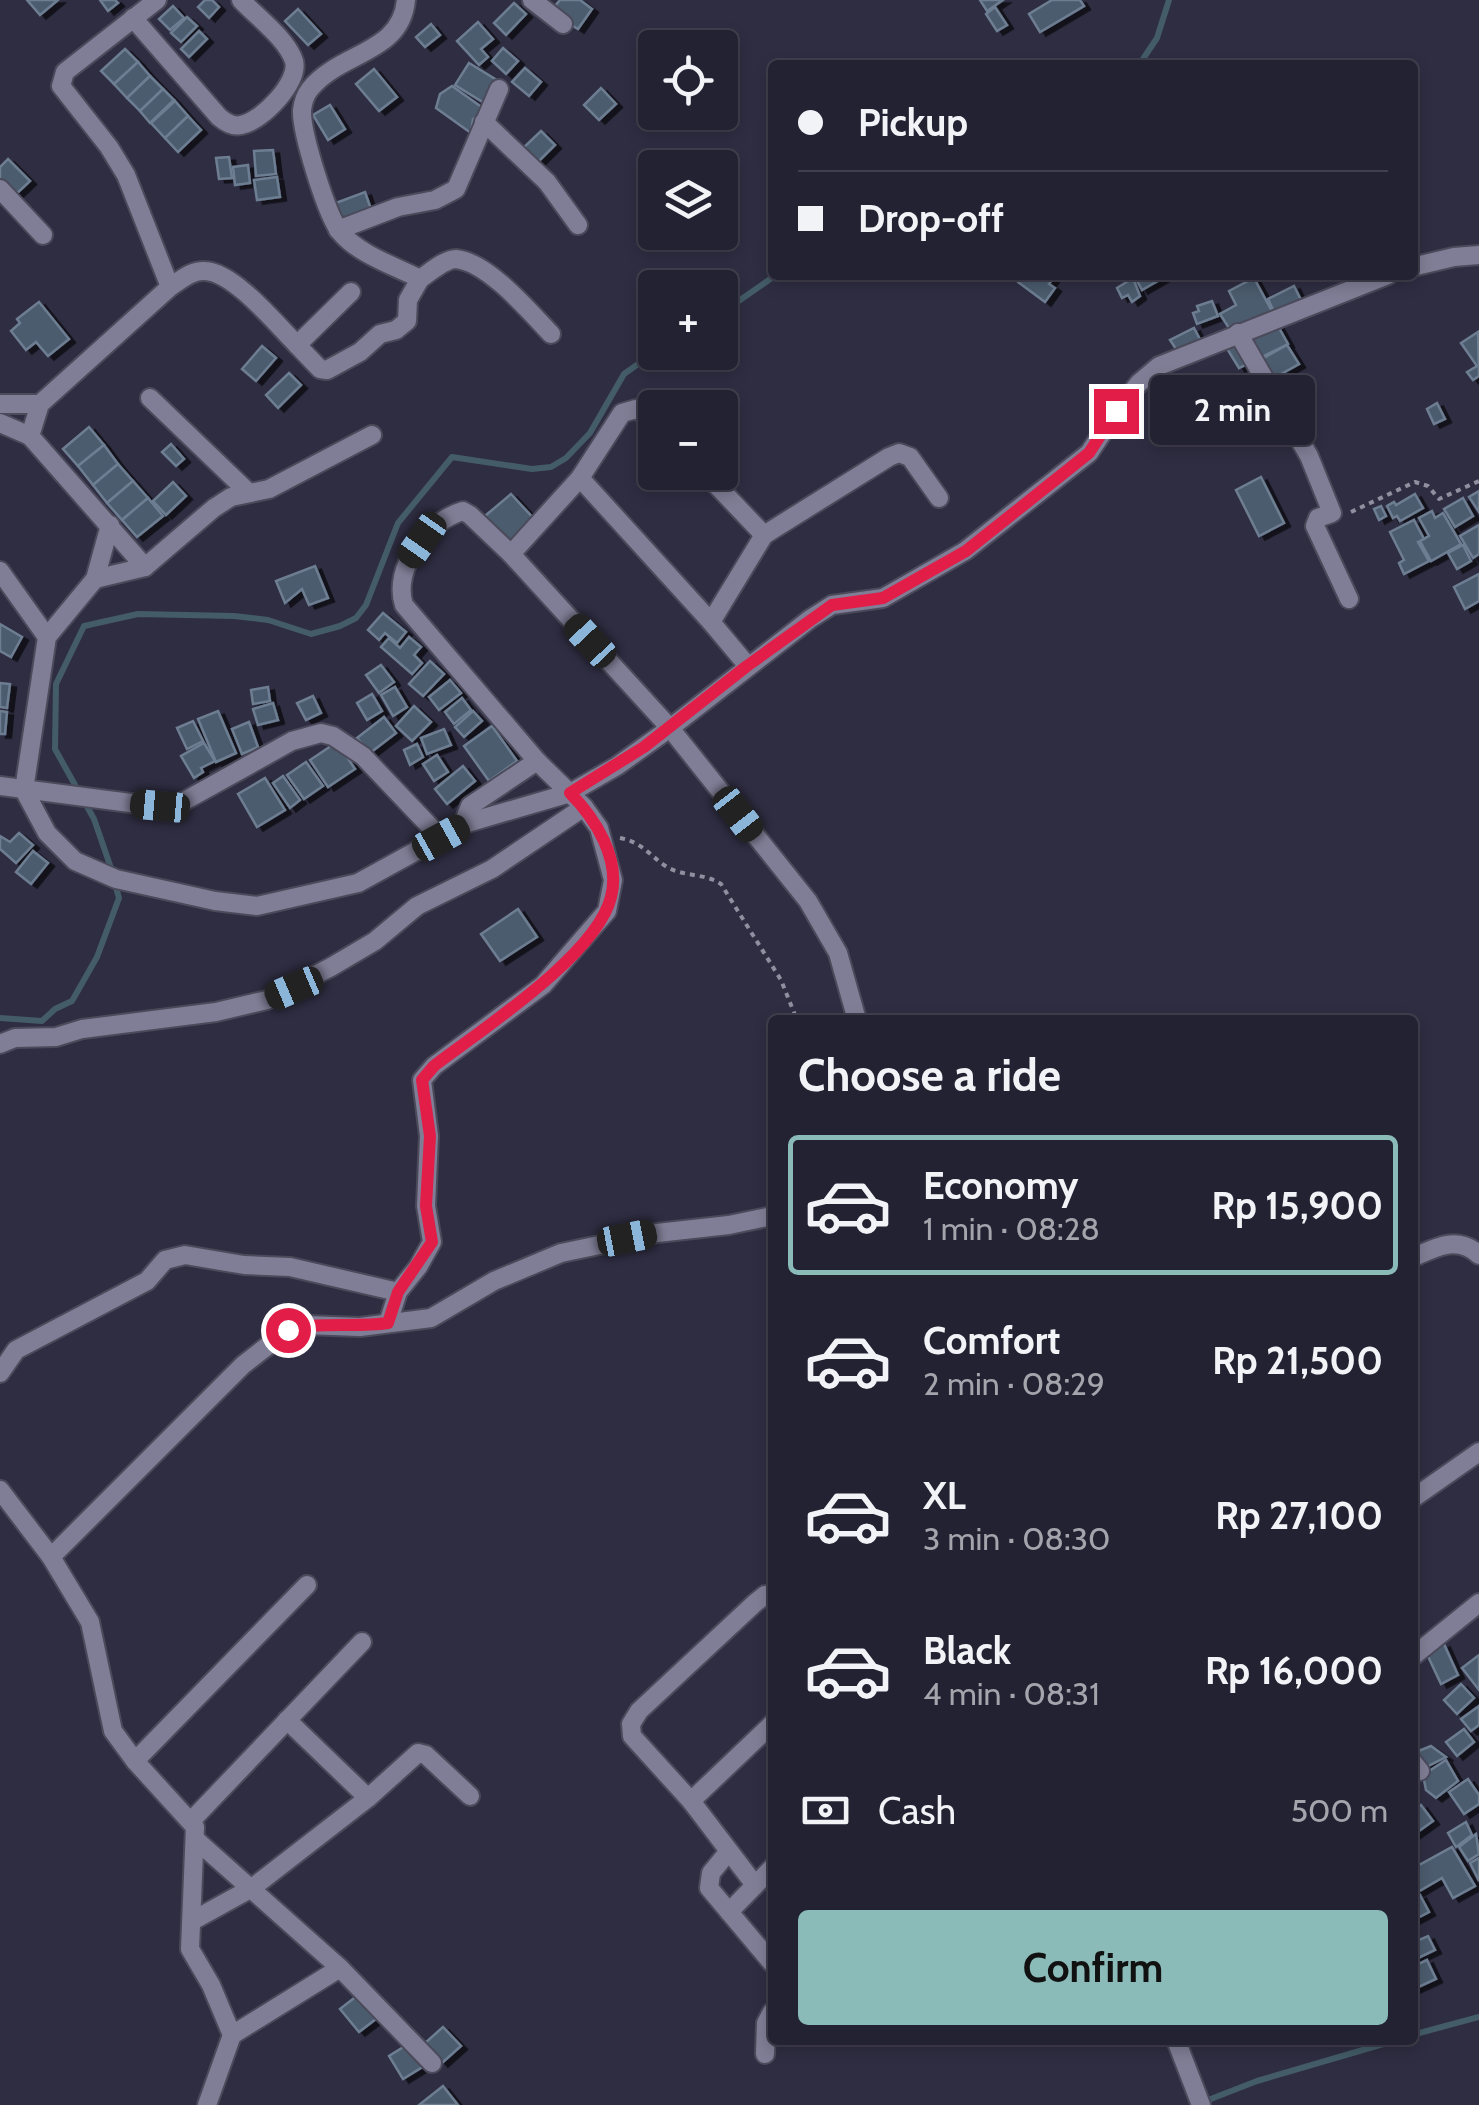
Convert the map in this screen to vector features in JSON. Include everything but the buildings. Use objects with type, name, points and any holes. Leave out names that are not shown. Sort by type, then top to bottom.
[{"type":"street","points":[[157,0],[65,72],[61,86],[126,175],[170,287]]},
{"type":"street","points":[[133,18],[219,118],[241,126],[285,91],[295,69],[286,47],[241,0]]},
{"type":"street","points":[[406,0],[404,20],[390,38],[331,69],[306,96],[304,125],[322,191],[338,230],[351,242],[420,278]]},
{"type":"street","points":[[532,0],[563,24]]},
{"type":"street","points":[[338,230],[456,190],[499,89]]},
{"type":"street","points":[[484,122],[547,182],[578,225]]},
{"type":"street","points":[[0,189],[44,235]]},
{"type":"street","points":[[1418,265],[1454,256],[1479,255]]},
{"type":"street","points":[[30,436],[40,404],[170,287],[194,272],[208,271],[228,278],[314,364],[327,370],[360,352],[380,334],[404,325],[408,300],[420,278],[449,260],[458,260],[506,285],[551,334]]},
{"type":"street","points":[[110,525],[96,579],[47,637],[24,790],[47,833],[75,860],[108,876],[215,902],[257,906],[358,883],[468,823],[570,793],[670,728],[832,605],[883,598],[966,551],[1089,453],[1116,411],[1158,366],[1375,280]]},
{"type":"street","points":[[297,345],[351,292]]},
{"type":"street","points":[[1238,333],[1308,456],[1332,513],[1318,518],[1315,526],[1349,599]]},
{"type":"street","points":[[150,398],[248,493]]},
{"type":"street","points":[[0,404],[40,404]]},
{"type":"street","points":[[510,554],[580,478],[622,413],[638,410]]},
{"type":"street","points":[[0,424],[30,436],[145,568]]},
{"type":"street","points":[[96,579],[145,568],[231,497],[268,489],[372,435]]},
{"type":"street","points":[[711,622],[764,535],[899,453],[910,457],[939,498]]},
{"type":"street","points":[[580,478],[747,666]]},
{"type":"street","points":[[721,490],[764,535]]},
{"type":"street","points":[[388,1323],[398,1292],[432,1242],[426,1206],[430,1136],[422,1080],[434,1066],[543,985],[593,930],[606,911],[613,889],[612,869],[600,834],[584,807],[537,761],[404,605],[400,592],[408,560],[422,540],[453,514],[462,511],[470,515],[510,554],[670,728],[808,901],[838,953],[856,1015]]},
{"type":"street","points":[[0,571],[47,637]]},
{"type":"street","points":[[0,786],[160,806],[180,804],[292,741],[322,734],[363,756],[441,838]]},
{"type":"street","points":[[468,823],[470,806],[537,761]]},
{"type":"street","points":[[0,1044],[15,1038],[56,1037],[82,1029],[216,1012],[267,1000],[375,941],[417,906],[492,869],[584,807]]},
{"type":"street","points":[[52,1557],[243,1365],[288,1330],[306,1325],[360,1327],[431,1318],[494,1281],[561,1253],[657,1233],[768,1217]]},
{"type":"street","points":[[1418,1256],[1454,1243],[1463,1243],[1479,1255]]},
{"type":"street","points":[[0,1373],[16,1350],[147,1281],[165,1260],[185,1256],[290,1267],[398,1292]]},
{"type":"street","points":[[1418,1496],[1479,1452]]},
{"type":"street","points":[[0,1490],[52,1557],[90,1622],[113,1731],[136,1762],[193,1830],[340,1968],[432,2063]]},
{"type":"street","points":[[136,1762],[307,1585]]},
{"type":"street","points":[[755,1886],[691,1801],[632,1736],[631,1724],[639,1711],[768,1595]]},
{"type":"street","points":[[1418,1652],[1479,1603]]},
{"type":"street","points":[[232,2035],[211,1985],[190,1949],[193,1830],[362,1642]]},
{"type":"street","points":[[288,1720],[368,1798]]},
{"type":"street","points":[[691,1801],[768,1728]]},
{"type":"street","points":[[192,1921],[252,1888],[368,1798],[418,1752],[426,1754],[470,1796]]},
{"type":"street","points":[[730,1851],[708,1883],[768,1958]]},
{"type":"street","points":[[730,1912],[768,1872]]},
{"type":"street","points":[[207,2105],[232,2035],[340,1968]]},
{"type":"street","points":[[764,2054],[768,2019]]},
{"type":"street","points":[[1178,2045],[1201,2105]]},
{"type":"path","points":[[1332,513],[1344,516],[1415,482],[1428,486],[1439,499],[1479,482]]},
{"type":"path","points":[[600,834],[633,840],[670,868],[709,877],[721,884],[781,980],[796,1015]]},
{"type":"waterway","points":[[1142,60],[1157,38],[1169,0]]},
{"type":"waterway","points":[[738,301],[769,280]]},
{"type":"waterway","points":[[112,871],[94,819],[55,749],[56,684],[84,626],[138,614],[234,616],[268,620],[311,634],[340,626],[356,618],[366,605],[398,523],[452,457],[532,469],[551,467],[566,458],[590,433],[624,374],[638,364]]},
{"type":"waterway","points":[[0,1018],[42,1021],[72,1001],[97,957],[119,898],[115,884]]},
{"type":"waterway","points":[[1418,2033],[1479,2017]]},
{"type":"waterway","points":[[1203,2102],[1257,2081],[1380,2045]]},
{"type":"route","points":[[288,1330],[306,1325],[360,1327],[388,1323],[398,1292],[432,1242],[426,1206],[430,1136],[422,1080],[434,1066],[543,985],[606,911],[613,889],[612,869],[598,828],[570,793],[644,747],[832,605],[883,598],[966,551],[1089,453],[1116,411]]}]
